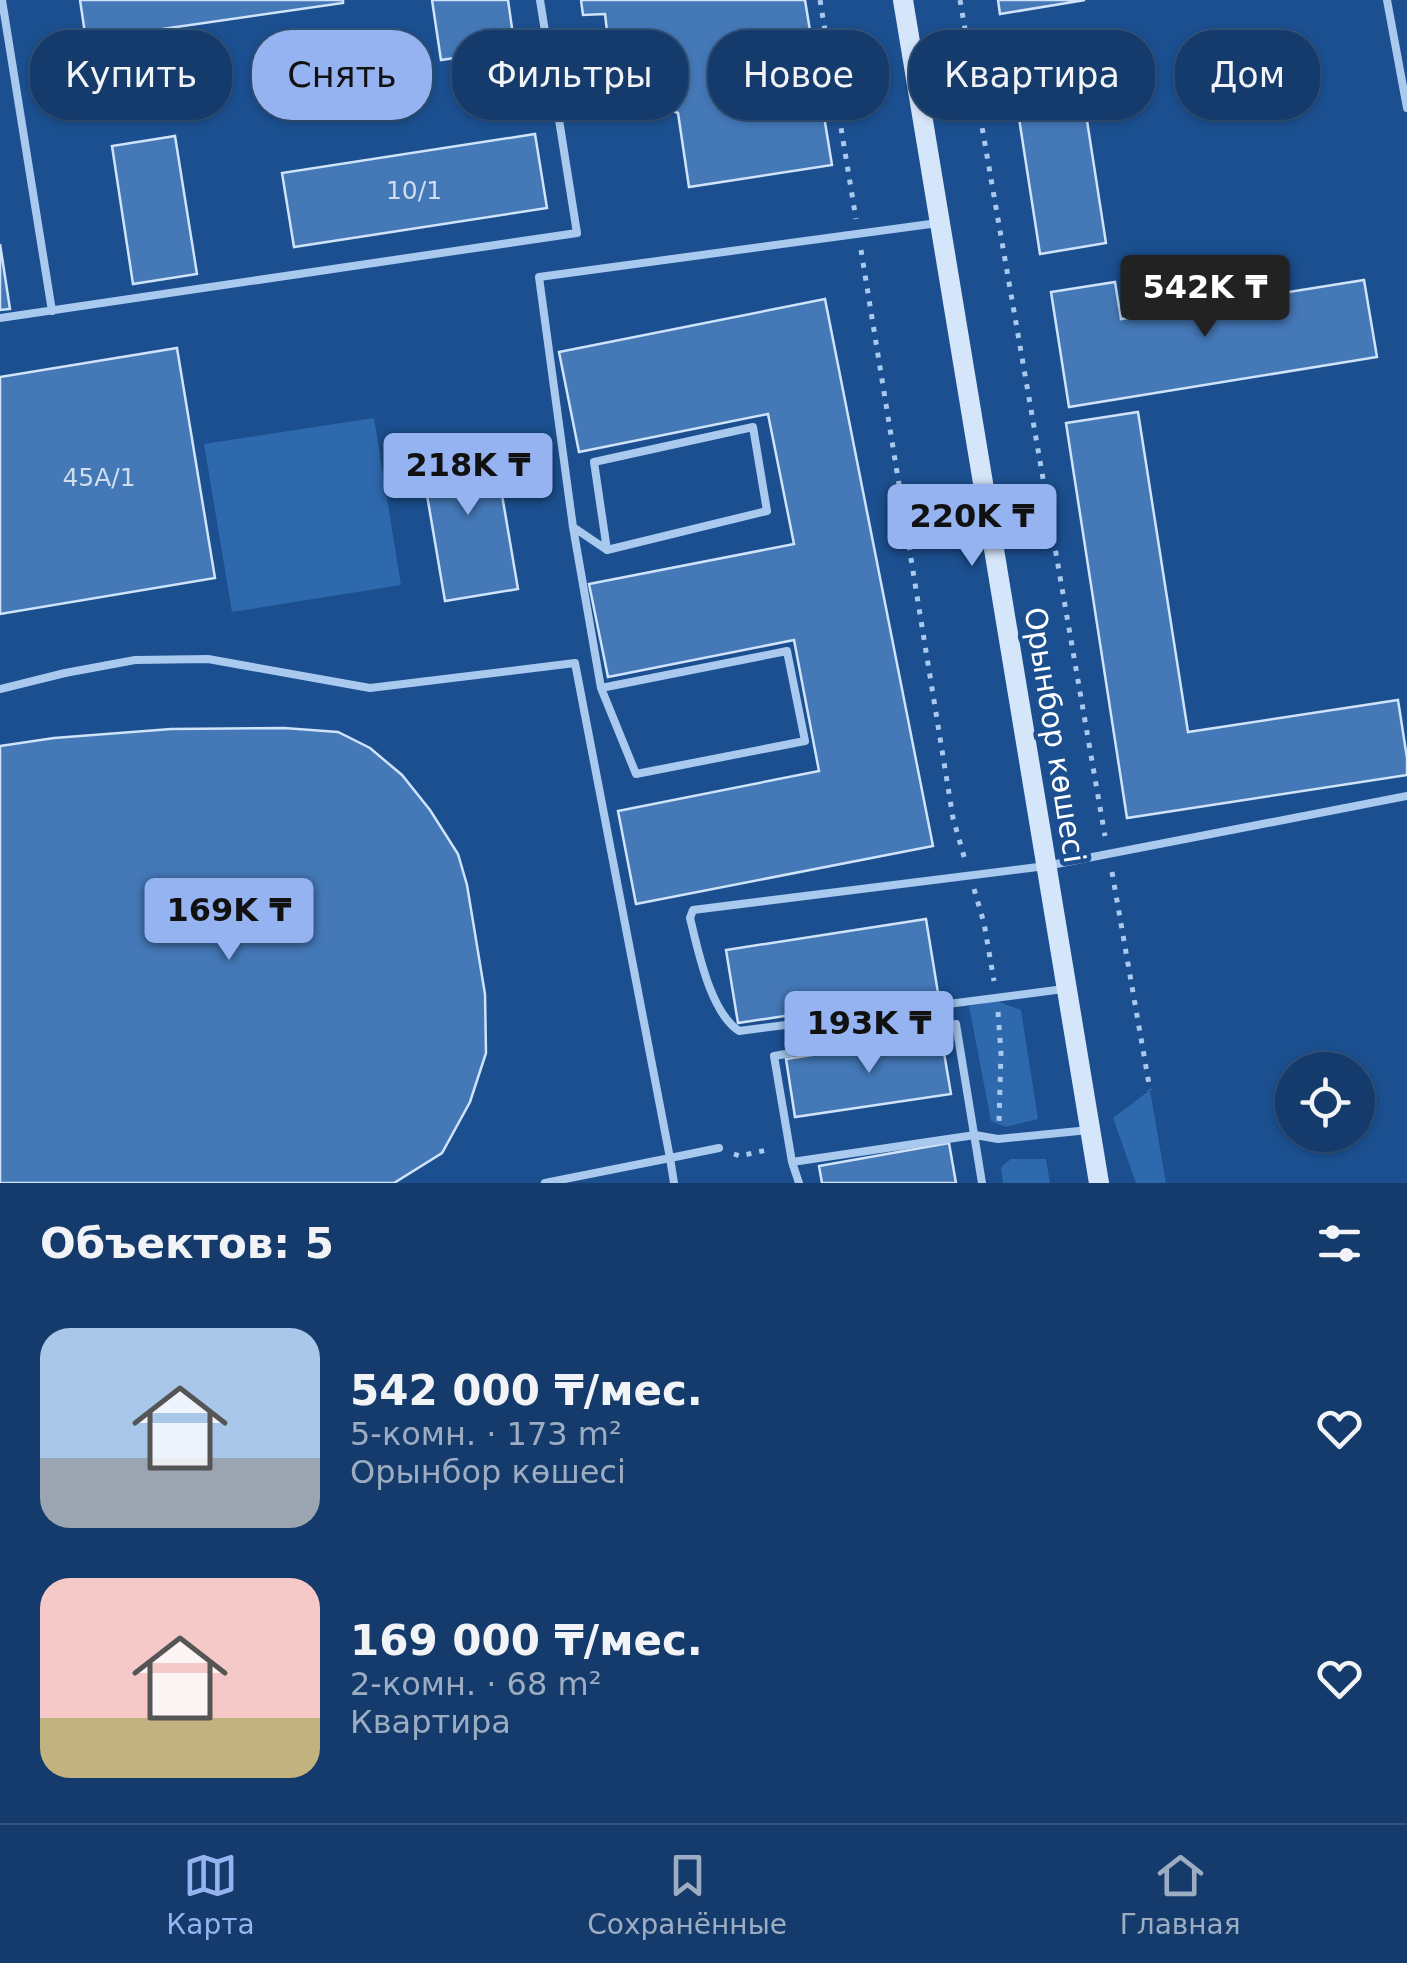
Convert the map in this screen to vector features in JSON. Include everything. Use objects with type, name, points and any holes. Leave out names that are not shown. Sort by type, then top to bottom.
[{"type":"street","name":"Орынбор көшесі","points":[[904,0],[1099,1183]]},
{"type":"street","points":[[1091,1140],[1107,1183]]},
{"type":"lane","points":[[2,0],[52,311]]},
{"type":"lane","points":[[0,318],[577,232],[540,0]]},
{"type":"lane","points":[[1387,0],[1407,108]]},
{"type":"lane","points":[[601,688],[787,651],[805,741],[636,774],[601,688],[573,527],[539,277],[940,222]]},
{"type":"lane","points":[[573,527],[607,550],[768,511],[753,427],[594,462],[607,550]]},
{"type":"lane","points":[[0,689],[134,660],[208,659],[370,688],[575,663],[674,1183]]},
{"type":"lane","points":[[1066,989],[739,1031],[730,1025],[712,991],[690,918],[693,910],[1046,866],[1407,796]]},
{"type":"lane","points":[[799,1183],[774,1056],[956,1024],[982,1183]]},
{"type":"lane","points":[[792,1162],[975,1136],[1091,1140]]},
{"type":"lane","points":[[545,1183],[718,1148]]},
{"type":"path","points":[[820,0],[954,818],[984,923],[997,998],[1001,1053],[998,1139]]},
{"type":"path","points":[[960,0],[1150,1090]]},
{"type":"path","points":[[718,1148],[740,1156],[789,1146]]},
{"type":"shaded area","points":[[374,418],[401,585],[232,612],[204,444]]},
{"type":"shaded area","points":[[997,1001],[1021,1010],[1038,1119],[1006,1127],[991,1121],[969,1006]]},
{"type":"shaded area","points":[[1150,1090],[1166,1183],[1136,1183],[1113,1118]]},
{"type":"shaded area","points":[[1011,1159],[1046,1159],[1050,1183],[1003,1183],[1001,1167]]},
{"type":"building","points":[[80,0],[343,0],[155,30],[84,30]]},
{"type":"building","points":[[432,0],[508,0],[512,30],[452,30],[452,58],[441,60]]},
{"type":"building","points":[[581,0],[805,0],[810,30],[708,30],[708,120],[825,120],[832,165],[689,187],[679,120],[688,120],[688,30],[607,30],[605,14],[583,15]]},
{"type":"building","points":[[998,0],[1085,0],[1000,14]]},
{"type":"building","points":[[1019,120],[1087,120],[1106,243],[1040,254]]},
{"type":"building","points":[[535,134],[547,208],[294,247],[282,173]]},
{"type":"building","points":[[175,136],[197,274],[133,284],[112,146]]},
{"type":"building","points":[[0,244],[10,309],[0,310]]},
{"type":"building","points":[[1364,280],[1377,357],[1069,407],[1051,292],[1115,282],[1121,319]]},
{"type":"building","points":[[825,299],[933,846],[636,904],[618,811],[819,771],[794,640],[608,677],[589,584],[794,544],[768,414],[579,452],[559,352]]},
{"type":"building","points":[[177,348],[215,578],[0,614],[0,377]]},
{"type":"building","points":[[1138,412],[1188,732],[1398,700],[1407,775],[1127,818],[1066,423]]},
{"type":"building","points":[[492,436],[518,589],[445,601],[419,448]]},
{"type":"building","points":[[284,728],[338,732],[370,748],[402,775],[458,854],[485,994],[486,1053],[470,1102],[442,1153],[394,1183],[0,1183],[0,746],[171,729]]},
{"type":"building","points":[[926,919],[938,993],[738,1023],[726,950]]},
{"type":"building","points":[[941,1035],[951,1094],[795,1117],[786,1059]]},
{"type":"building","points":[[949,1143],[956,1183],[822,1183],[819,1166]]}]
